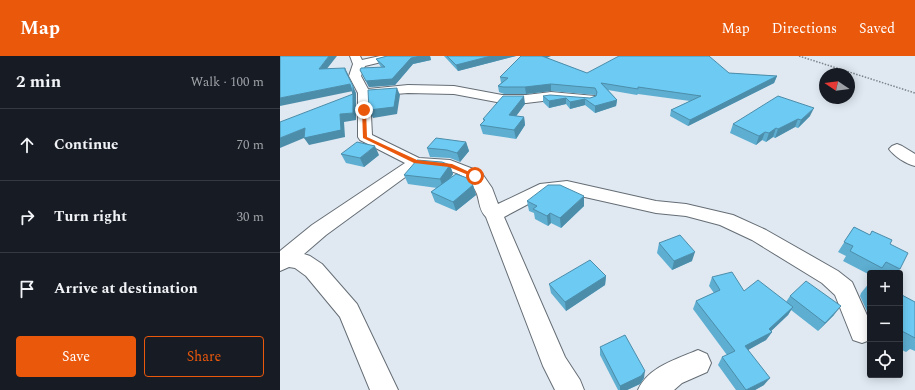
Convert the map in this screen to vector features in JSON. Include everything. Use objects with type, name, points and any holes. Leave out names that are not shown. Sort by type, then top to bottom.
[{"type":"street","points":[[394,56],[357,60],[359,67],[355,76],[364,93],[365,137],[416,162],[450,165],[475,176],[483,188],[489,202],[489,209],[494,214],[556,366],[570,390]]},
{"type":"street","points":[[364,93],[408,90],[454,90],[502,99],[526,99],[551,96],[590,99]]},
{"type":"street","points":[[896,149],[915,162]]},
{"type":"street","points":[[283,261],[319,230],[416,162]]},
{"type":"street","points":[[494,214],[546,188],[567,187],[638,204],[686,210],[726,220],[758,235],[830,277],[844,289],[862,332]]},
{"type":"street","points":[[283,261],[295,260],[303,262],[314,270],[349,311],[384,390]]},
{"type":"street","points":[[652,390],[673,374],[698,363]]},
{"type":"path","points":[[799,56],[915,93]]},
{"type":"building","points":[[280,56],[329,56],[319,69],[345,68],[353,86],[353,94],[350,84],[280,98]]},
{"type":"building","points":[[387,56],[421,56],[411,58],[392,79],[366,81],[360,70],[361,68],[385,67],[376,59]]},
{"type":"building","points":[[447,56],[491,56],[456,65]]},
{"type":"building","points":[[521,56],[542,56],[587,73],[619,56],[709,56],[729,73],[777,76],[690,120],[671,110],[701,96],[601,83],[617,100],[595,106],[585,99],[570,102],[566,98],[549,101],[543,96],[550,95],[590,98],[596,96],[597,92],[595,88],[551,84],[525,87],[498,86],[508,78],[500,77]]},
{"type":"building","points":[[397,88],[394,107],[369,110],[368,90]]},
{"type":"building","points":[[353,94],[353,113],[340,114],[341,130],[304,138],[305,128],[280,138],[280,122]]},
{"type":"building","points":[[503,96],[524,96],[509,115],[524,117],[514,130],[480,125],[485,120],[483,119]]},
{"type":"building","points":[[778,96],[814,108],[801,120],[798,119],[778,129],[776,128],[769,133],[765,132],[759,136],[733,124]]},
{"type":"building","points":[[436,138],[466,142],[457,153],[447,150],[427,148]]},
{"type":"building","points":[[357,142],[375,146],[360,158],[341,154]]},
{"type":"building","points":[[417,160],[442,162],[450,165],[440,179],[404,175]]},
{"type":"building","points":[[456,174],[470,179],[473,185],[453,202],[431,192]]},
{"type":"building","points":[[548,185],[560,185],[584,196],[560,218],[550,213],[547,216],[533,209],[537,206],[527,201]]},
{"type":"building","points":[[854,227],[870,235],[872,231],[892,240],[890,244],[908,253],[900,269],[886,262],[882,268],[850,251],[853,246],[844,242]]},
{"type":"building","points":[[680,235],[695,252],[674,261],[659,243]]},
{"type":"building","points":[[590,260],[606,276],[565,302],[549,284]]},
{"type":"building","points":[[732,272],[744,291],[758,280],[793,307],[769,329],[772,332],[745,346],[770,378],[746,390],[722,357],[735,351],[696,301],[720,290],[712,277]]},
{"type":"building","points":[[806,281],[841,306],[825,323],[790,296]]},
{"type":"building","points":[[903,296],[915,302],[915,338],[903,332]]},
{"type":"building","points":[[625,335],[645,371],[641,376],[620,386],[600,347]]},
{"type":"route","points":[[364,110],[365,137],[416,162],[450,165],[475,176]]}]
